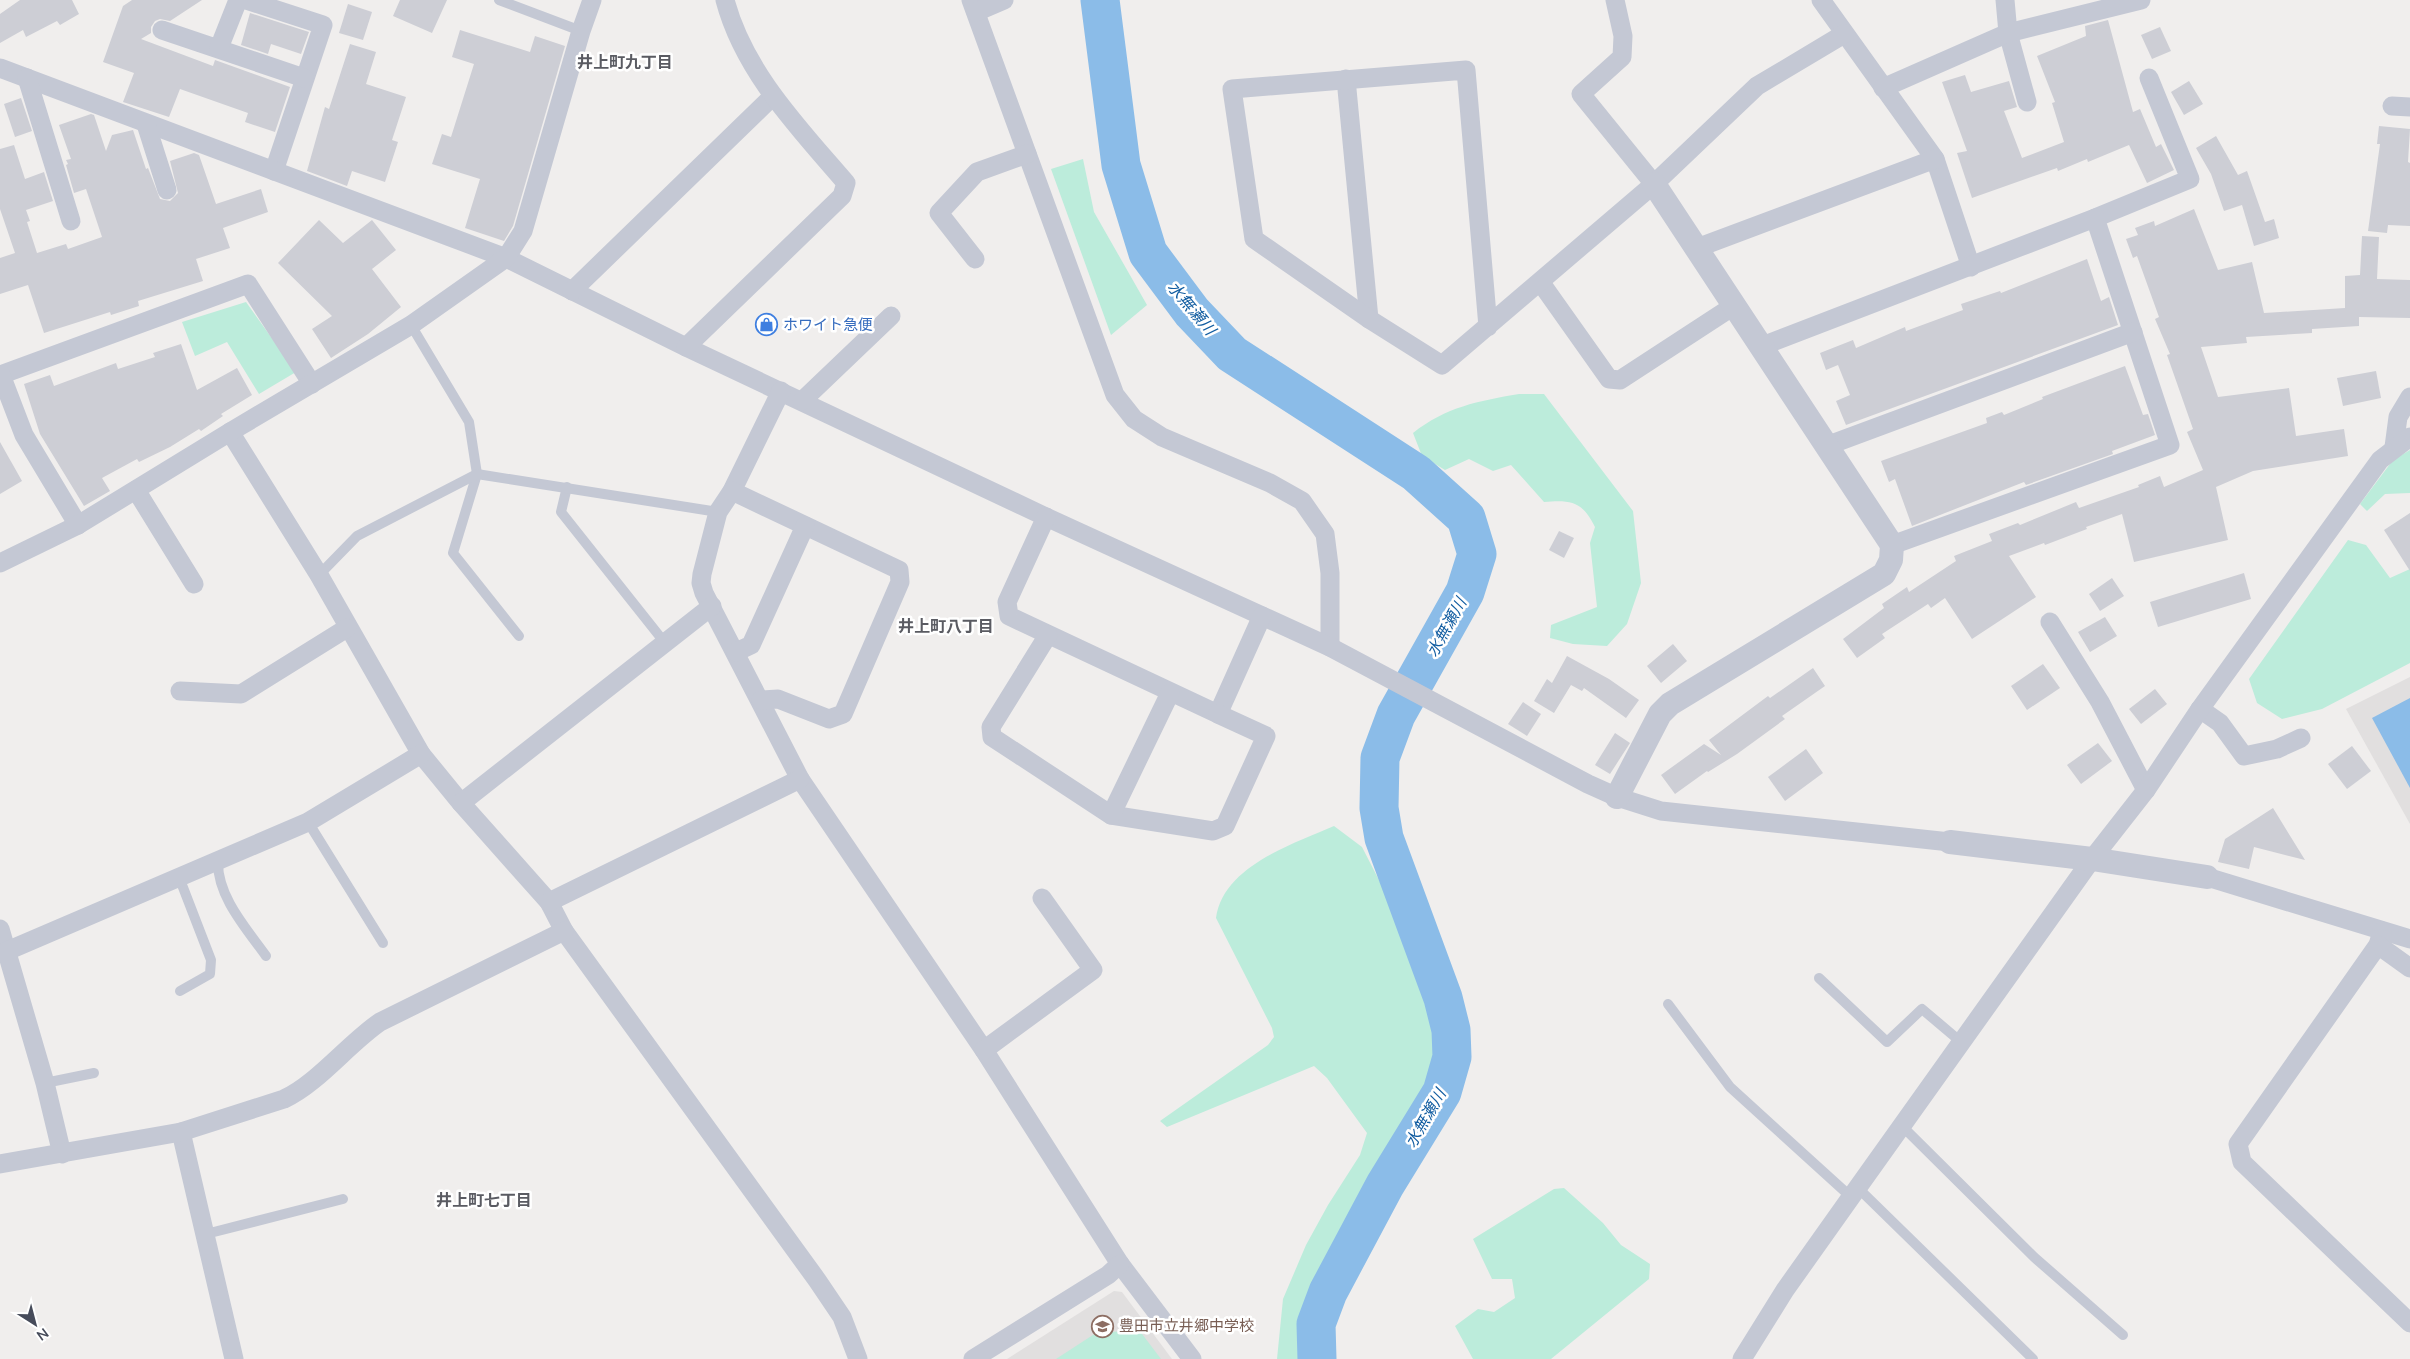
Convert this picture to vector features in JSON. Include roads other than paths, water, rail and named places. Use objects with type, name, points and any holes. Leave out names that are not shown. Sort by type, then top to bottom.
[{"type":"street","points":[[219,48],[238,0]]},
{"type":"street","points":[[246,0],[323,25],[274,171]]},
{"type":"street","points":[[0,563],[78,525],[230,432],[411,326],[506,258],[523,231],[581,31],[592,0]]},
{"type":"street","points":[[686,347],[842,196],[846,183],[773,96],[732,25],[726,0]]},
{"type":"street","points":[[1004,0],[974,6],[1115,395],[1134,419],[1162,437],[1270,483],[1302,501],[1325,534],[1330,573],[1330,647]]},
{"type":"street","points":[[1615,0],[1623,36],[1622,57],[1581,94],[1654,184],[1829,445],[1892,545],[1891,560],[1884,574],[1670,704],[1660,714],[1617,797]]},
{"type":"street","points":[[1821,0],[1935,159],[1971,267]]},
{"type":"street","points":[[2005,0],[2008,34],[2027,102]]},
{"type":"street","points":[[1883,88],[2008,34],[2141,0]]},
{"type":"street","points":[[162,30],[304,78]]},
{"type":"street","points":[[1488,328],[1466,70],[1232,89],[1254,239],[1369,319],[1442,365],[1488,328],[1541,283],[1654,184],[1757,86],[1844,34]]},
{"type":"street","points":[[0,68],[506,258],[802,402],[1046,517],[1330,647],[1588,784],[1617,797],[1661,811],[2092,859],[2208,877],[2380,938],[2410,939]]},
{"type":"street","points":[[27,78],[71,221]]},
{"type":"street","points":[[1762,346],[1971,267],[2190,179],[2149,78]]},
{"type":"street","points":[[1346,79],[1369,319]]},
{"type":"street","points":[[572,291],[773,96]]},
{"type":"street","points":[[146,124],[168,190]]},
{"type":"street","points":[[975,259],[939,213],[977,172],[1027,154]]},
{"type":"street","points":[[1698,248],[1935,159]]},
{"type":"street","points":[[1892,545],[2170,445],[2095,218]]},
{"type":"street","points":[[1541,283],[1609,378],[1620,380],[1735,305]]},
{"type":"street","points":[[78,525],[24,434],[0,375],[248,284],[312,384]]},
{"type":"street","points":[[802,402],[891,316]]},
{"type":"street","points":[[1829,445],[2133,332]]},
{"type":"street","points":[[781,391],[732,491],[718,512],[701,583],[800,778],[984,1050],[1120,1264],[1192,1359]]},
{"type":"street","points":[[2394,448],[2398,418],[2410,397]]},
{"type":"street","points":[[230,432],[319,575],[347,628],[421,754],[460,803],[550,902],[564,931],[842,1317],[858,1359]]},
{"type":"street","points":[[1742,1359],[1785,1290],[1854,1192],[2092,859],[2146,790],[2200,709],[2380,460],[2410,437]]},
{"type":"street","points":[[136,490],[194,584]]},
{"type":"street","points":[[732,491],[900,570],[900,582],[843,714],[829,719],[778,699],[761,700]]},
{"type":"street","points":[[1046,517],[1007,602],[1006,609],[1009,616],[1266,736],[1225,826],[1213,831],[1111,815],[992,737],[991,727],[1048,635]]},
{"type":"street","points":[[736,652],[750,646],[804,526]]},
{"type":"street","points":[[460,803],[712,606]]},
{"type":"street","points":[[1218,714],[1262,616]]},
{"type":"street","points":[[2050,622],[2100,702],[2146,790]]},
{"type":"street","points":[[180,691],[241,694],[347,628]]},
{"type":"street","points":[[1111,815],[1170,692]]},
{"type":"street","points":[[2200,709],[2220,723],[2244,756],[2277,749],[2301,738]]},
{"type":"street","points":[[7,951],[308,822],[421,754]]},
{"type":"street","points":[[550,902],[800,778]]},
{"type":"street","points":[[984,1050],[1093,970],[1042,898]]},
{"type":"street","points":[[0,929],[45,1083],[62,1154]]},
{"type":"street","points":[[0,1164],[181,1132],[298,1093],[359,1036],[380,1022],[564,931]]},
{"type":"street","points":[[2380,938],[2410,968]]},
{"type":"street","points":[[2380,938],[2238,1144],[2242,1162],[2410,1324]]},
{"type":"street","points":[[181,1132],[234,1359]]},
{"type":"street","points":[[973,1359],[1108,1275],[1120,1264]]},
{"type":"lane","points":[[499,0],[581,31]]},
{"type":"lane","points":[[411,326],[469,422],[477,474],[453,553],[519,636]]},
{"type":"lane","points":[[319,575],[357,536],[477,474],[718,512]]},
{"type":"lane","points":[[567,487],[561,512],[665,643]]},
{"type":"lane","points":[[308,822],[383,943]]},
{"type":"lane","points":[[218,861],[218,874],[229,901],[242,924],[266,956]]},
{"type":"lane","points":[[180,877],[211,960],[210,974],[180,991]]},
{"type":"lane","points":[[1819,978],[1887,1042],[1922,1009],[1961,1042]]},
{"type":"lane","points":[[1668,1004],[1730,1087],[1854,1192],[2033,1359]]},
{"type":"lane","points":[[45,1083],[94,1073]]},
{"type":"lane","points":[[1902,1126],[2034,1257],[2123,1336]]},
{"type":"lane","points":[[206,1234],[343,1199]]},
{"type":"water","points":[[2410,698],[2410,788],[2372,718]]},
{"type":"waterway","name":"水無瀬川","points":[[1100,0],[1121,165],[1148,253],[1192,312],[1232,354],[1416,473],[1466,518],[1477,554],[1465,592],[1396,715],[1380,758],[1379,808],[1384,838],[1443,998],[1451,1030],[1452,1057],[1442,1092],[1385,1185],[1328,1292],[1316,1324],[1317,1359]]},
{"type":"place","name":"ホワイト急便","points":[[767,325]]},
{"type":"place","name":"豊田市立井郷中学校","points":[[1103,1326]]},
{"type":"district","name":"井上町九丁目","points":[[625,62]]},
{"type":"district","name":"井上町八丁目","points":[[946,626]]},
{"type":"district","name":"井上町七丁目","points":[[484,1200]]}]
